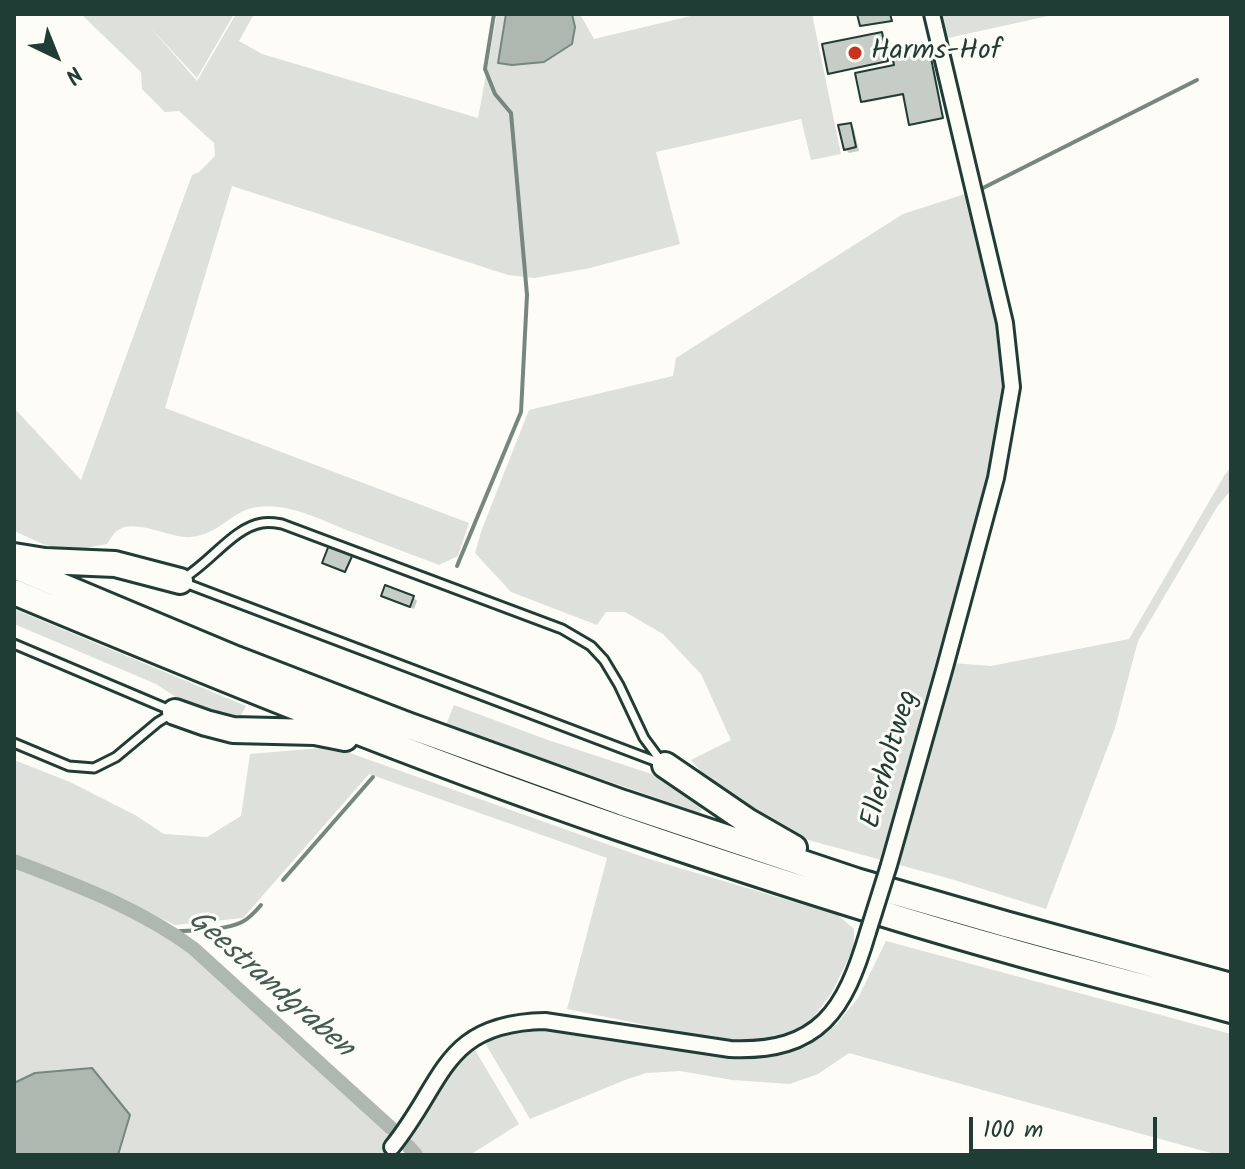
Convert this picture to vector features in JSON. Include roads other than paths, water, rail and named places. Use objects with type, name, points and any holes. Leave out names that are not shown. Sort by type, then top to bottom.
[{"type":"highway","points":[[14,556],[56,562],[115,564],[180,581]]},
{"type":"highway","points":[[14,566],[236,659],[623,803],[856,881],[1231,986]]},
{"type":"highway","points":[[14,592],[227,681],[617,827],[997,948],[1231,1010]]},
{"type":"highway","points":[[175,712],[233,730],[315,732],[397,747]]},
{"type":"highway","points":[[665,765],[779,841],[856,881]]},
{"type":"street","name":"Ellerholtweg","points":[[392,1147],[406,1130],[449,1059],[474,1038],[503,1026],[545,1021],[730,1049],[758,1050],[784,1045],[808,1034],[829,1018],[846,994],[858,967],[889,865],[945,667],[993,491],[1012,387],[1006,324],[932,14]]},
{"type":"lane","points":[[180,581],[194,573],[245,528],[263,522],[282,524],[562,629],[591,646],[604,660],[644,738],[665,765]]},
{"type":"lane","points":[[180,581],[665,765]]},
{"type":"lane","points":[[14,644],[175,712]]},
{"type":"lane","points":[[14,743],[69,766],[94,768],[116,757],[175,712]]},
{"type":"waterway","points":[[457,566],[521,412],[527,295],[511,113],[495,94],[485,69],[494,14]]},
{"type":"waterway","points":[[981,189],[1197,80]]},
{"type":"waterway","points":[[283,880],[373,777]]},
{"type":"waterway","name":"Geestrandgraben","points":[[14,861],[129,909],[193,948],[391,1128]]},
{"type":"waterway","points":[[171,932],[235,925],[261,905]]},
{"type":"waterway","name":"Geestrandgraben","points":[[408,1146],[416,1155]]},
{"type":"place","name":"Harms-Hof","points":[[855,53]]}]
